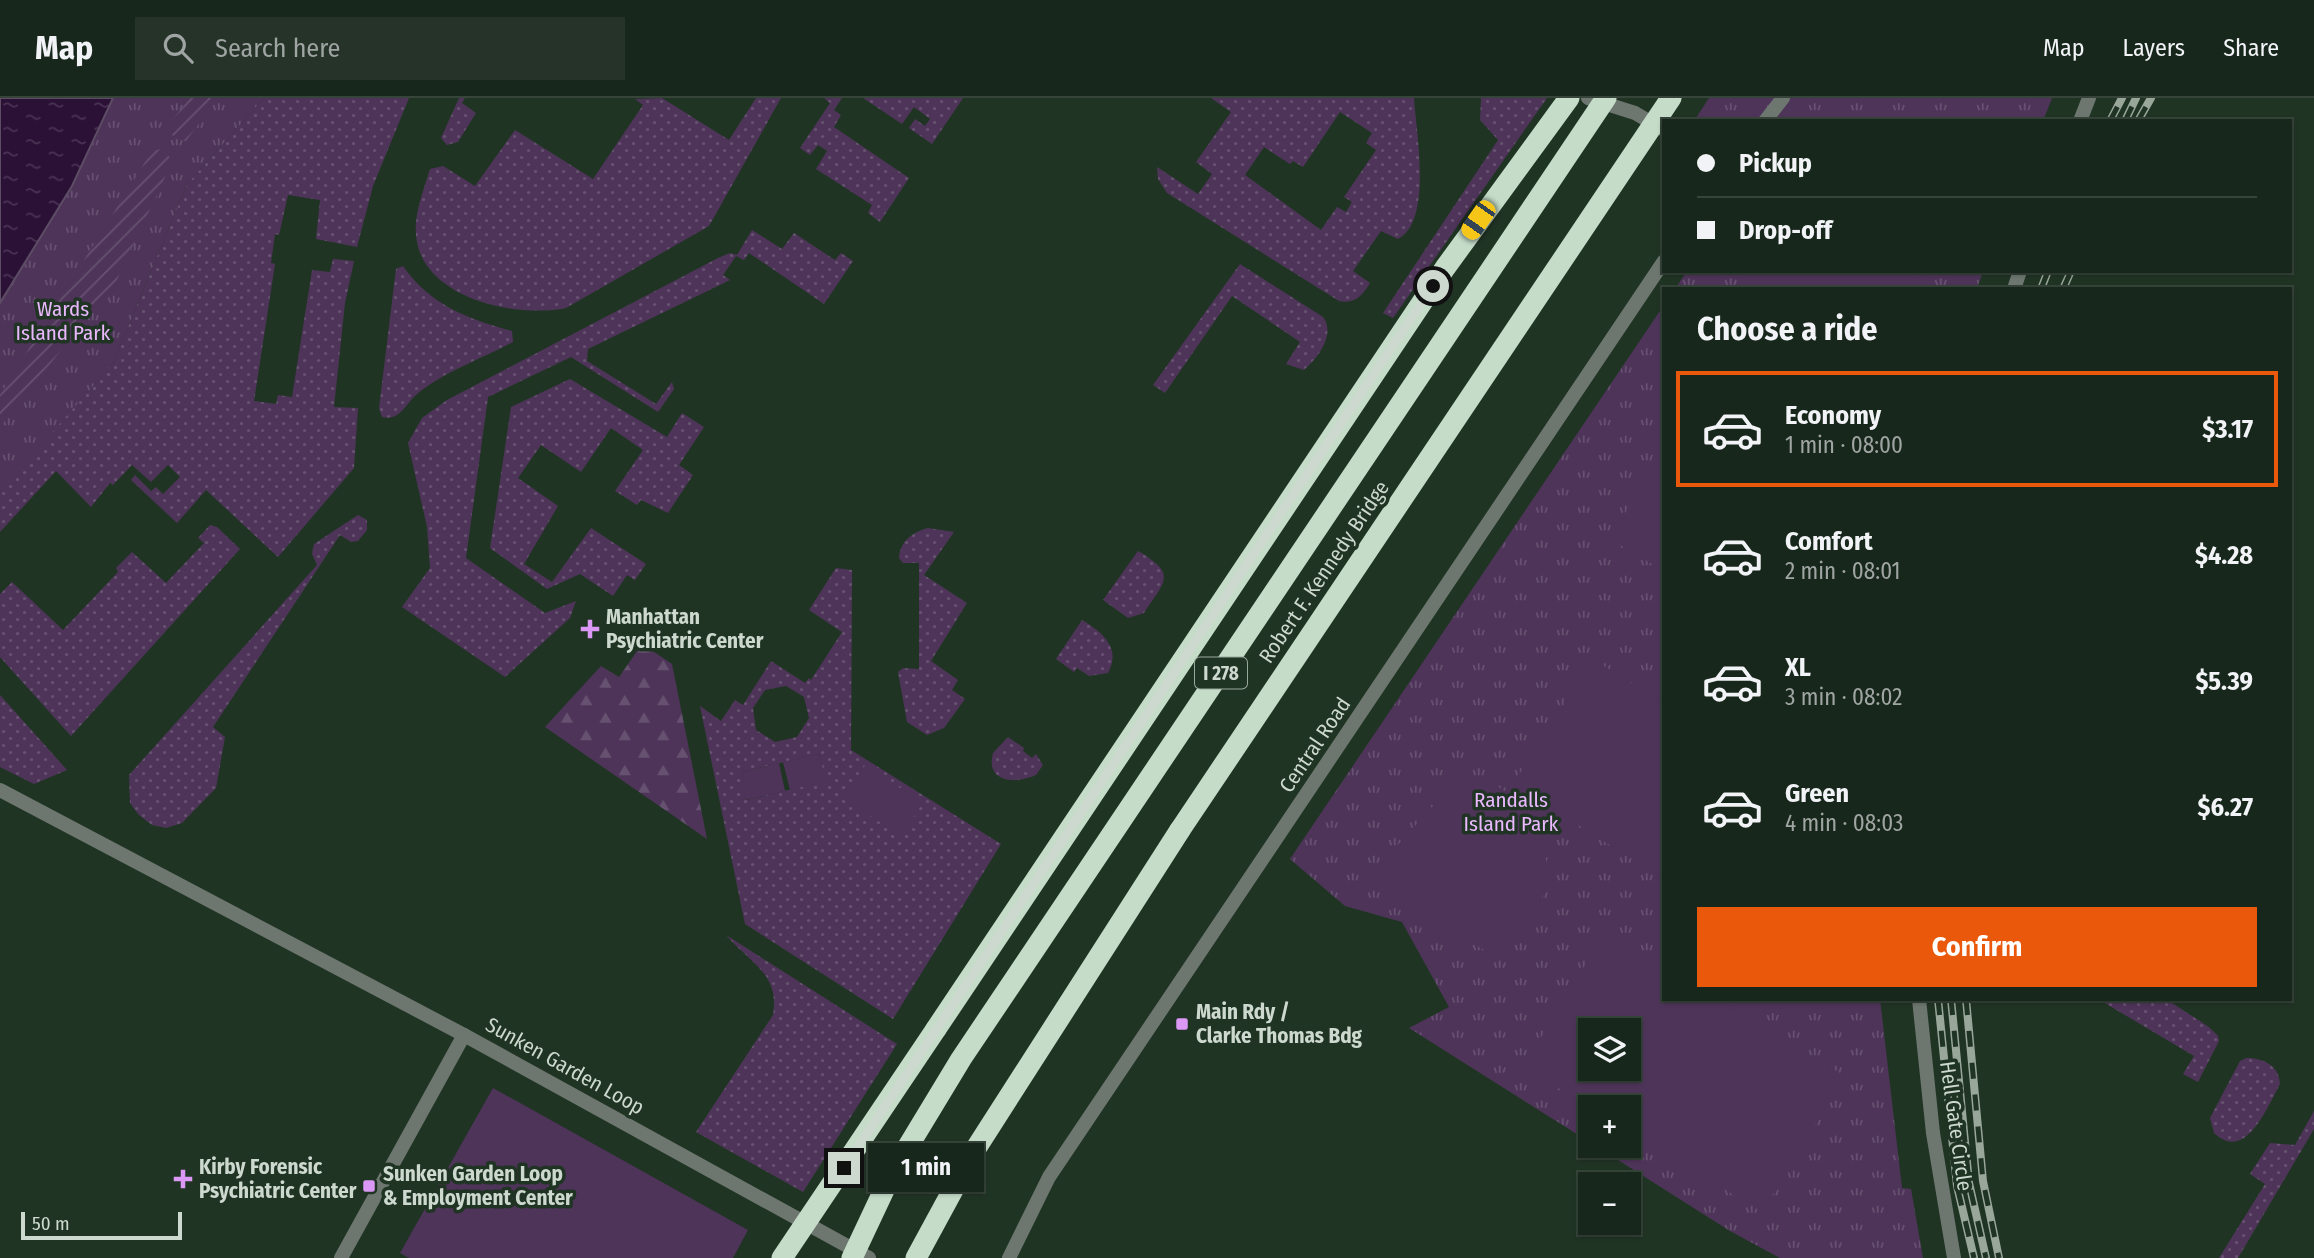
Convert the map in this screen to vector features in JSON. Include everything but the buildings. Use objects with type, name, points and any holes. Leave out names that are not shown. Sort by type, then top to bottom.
[{"type":"highway","points":[[782,1258],[1445,268],[1569,98]]},
{"type":"highway","name":"Robert F. Kennedy Bridge","points":[[852,1258],[892,1173],[961,1059],[1606,98]]},
{"type":"highway","name":"Robert F. Kennedy Bridge","points":[[916,1258],[973,1153],[1180,830],[1671,98]]},
{"type":"street","points":[[1588,98],[1635,113],[1662,129]]},
{"type":"street","points":[[1622,98],[1635,113]]},
{"type":"street","points":[[1767,119],[1783,98]]},
{"type":"street","points":[[2081,119],[2089,98]]},
{"type":"street","name":"Central Road","points":[[1009,1258],[1049,1177],[1662,264]]},
{"type":"street","points":[[0,790],[464,1035]]},
{"type":"street","name":"Hell Gate Circle","points":[[1919,1001],[1933,1133],[1954,1258]]},
{"type":"street","name":"Sunken Garden Loop","points":[[341,1258],[464,1035],[869,1258]]},
{"type":"green space","name":"Wards Island Park","points":[[113,98],[264,98],[187,184],[113,363],[0,492],[0,303],[72,186]]},
{"type":"green space","points":[[190,98],[218,98],[186,141],[176,139],[166,128]]},
{"type":"green space","points":[[264,98],[409,98],[373,186],[357,247],[316,239],[320,200],[288,195],[279,235],[275,234],[271,263],[275,264],[254,401],[276,404],[278,395],[292,397],[312,270],[330,272],[333,259],[354,261],[345,303],[334,407],[358,408],[354,468],[278,557],[206,490],[177,523],[131,480],[135,475],[151,491],[156,487],[163,494],[180,477],[168,465],[151,482],[132,465],[113,485],[110,483],[91,507],[56,471],[0,532],[0,492],[3,487],[113,363],[187,184]]},
{"type":"green space","points":[[459,98],[465,98],[462,103],[476,113],[458,142],[447,145],[441,138]]},
{"type":"green space","points":[[662,98],[729,140],[756,98],[781,98],[709,226],[566,308],[524,310],[478,300],[456,291],[438,278],[425,262],[417,242],[416,223],[430,169],[443,166],[475,186],[515,130],[593,179],[643,105],[635,99]]},
{"type":"green space","points":[[824,98],[842,98],[834,110],[841,115],[834,127],[909,178],[880,222],[868,213],[872,205],[816,169],[827,151],[818,145],[810,155],[800,148],[830,103]]},
{"type":"green space","points":[[863,98],[963,98],[932,144],[909,128],[915,119],[925,126],[930,119],[914,107],[902,124]]},
{"type":"green space","points":[[1211,98],[1414,98],[1420,174],[1416,214],[1409,229],[1398,239],[1381,231],[1353,271],[1370,283],[1358,298],[1339,301],[1167,193],[1158,179],[1157,167],[1198,194],[1212,174],[1196,162],[1231,112]],"holes":[[[1340,112],[1372,133],[1366,143],[1376,150],[1344,197],[1352,202],[1346,212],[1337,207],[1321,230],[1245,175],[1264,147],[1290,164],[1293,161],[1303,167]]]},
{"type":"green space","points":[[1481,98],[1547,98],[1393,318],[1383,313],[1498,140],[1480,120]]},
{"type":"green space","points":[[1709,98],[2052,98],[2044,119],[1695,119]]},
{"type":"green space","points":[[161,149],[173,160],[117,280],[0,427],[0,395],[152,151]]},
{"type":"green space","points":[[752,230],[782,249],[794,233],[835,260],[841,253],[853,261],[824,304],[749,253],[744,260],[736,256],[723,275],[730,280],[588,349],[587,361],[656,404],[672,382],[674,389],[658,412],[571,357],[488,397],[466,558],[545,613],[576,601],[570,618],[505,677],[402,607],[430,568],[427,527],[408,443],[422,418],[447,400],[718,258],[730,253],[737,255]]},
{"type":"green space","points":[[1240,264],[1323,317],[1327,331],[1320,352],[1304,370],[1286,364],[1300,342],[1232,296],[1165,393],[1153,385]]},
{"type":"green space","points":[[403,266],[425,291],[438,301],[465,315],[512,331],[513,342],[438,379],[416,395],[398,415],[388,418],[382,417],[379,408],[396,269]]},
{"type":"green space","points":[[1686,273],[1982,273],[1978,287],[1676,287]]},
{"type":"green space","points":[[1747,273],[1922,273],[1912,287],[1737,287]]},
{"type":"green space","name":"Randalls Island Park","points":[[1662,308],[1662,1001],[1880,1001],[1902,1188],[1911,1189],[1923,1258],[1780,1258],[1730,1231],[1641,1175],[1641,1172],[1615,1158],[1641,1158],[1641,1095],[1578,1095],[1578,1135],[1409,1028],[1449,1007],[1402,922],[1345,906],[1290,859]]},
{"type":"green space","points":[[570,379],[667,437],[682,413],[704,427],[679,465],[693,475],[668,513],[641,500],[637,505],[615,491],[643,450],[611,428],[581,472],[541,445],[518,478],[558,506],[524,564],[552,582],[591,528],[646,564],[635,580],[627,575],[613,596],[580,574],[547,589],[490,548],[511,407]]},
{"type":"green space","points":[[1662,450],[1662,570],[1610,539]]},
{"type":"green space","points":[[358,515],[367,520],[367,530],[358,541],[351,542],[340,535],[213,727],[225,737],[216,788],[182,823],[166,828],[152,825],[139,815],[130,803],[129,775],[317,565],[312,554],[314,544]]},
{"type":"green space","points":[[210,525],[217,527],[240,549],[71,736],[0,657],[0,594],[12,582],[63,630],[118,572],[116,568],[132,552],[166,583],[204,543],[198,538]]},
{"type":"green space","points":[[928,528],[954,532],[924,575],[967,603],[931,661],[958,680],[952,690],[965,699],[944,728],[927,735],[907,722],[898,672],[903,668],[919,669],[919,563],[903,563],[899,558],[900,552],[908,538]]},
{"type":"green space","points":[[1138,551],[1158,566],[1164,578],[1158,593],[1144,613],[1128,618],[1103,600]]},
{"type":"green space","points":[[836,568],[852,570],[851,750],[1001,844],[893,1019],[745,924],[700,706],[721,721],[735,700],[743,705],[771,661],[805,683],[809,678],[811,680],[842,632],[809,610]],"holes":[[[786,686],[804,697],[809,718],[797,737],[775,742],[756,730],[753,708],[765,690]],[[819,754],[825,781],[746,800],[742,772]]]},
{"type":"green space","points":[[1082,620],[1103,635],[1111,648],[1113,656],[1108,673],[1089,676],[1077,668],[1074,672],[1056,659]]},
{"type":"green space","points":[[642,644],[672,664],[707,839],[545,727],[601,666],[619,677]]},
{"type":"green space","points":[[1593,659],[1662,703],[1662,878],[1513,784]]},
{"type":"green space","points":[[0,695],[67,770],[34,784],[0,767]]},
{"type":"green space","points":[[1008,737],[1024,748],[1023,751],[1032,758],[1036,754],[1043,765],[1036,775],[1020,780],[998,776],[992,763],[993,753]]},
{"type":"green space","points":[[819,754],[826,781],[790,790],[783,762]]},
{"type":"green space","points":[[779,763],[785,791],[745,800],[742,772]]},
{"type":"green space","points":[[865,765],[923,803],[901,836],[843,798]]},
{"type":"green space","points":[[1461,775],[1493,784],[1523,807],[1542,840],[1546,858],[1542,896],[1534,914],[1520,931],[1490,953],[1377,891],[1376,869]]},
{"type":"green space","points":[[1605,932],[1662,966],[1662,1001],[1720,1001],[1845,1076],[1762,1212],[1641,1138],[1641,1095],[1578,1095],[1578,1100],[1523,1067]]},
{"type":"green space","points":[[726,935],[897,1044],[803,1192],[696,1132],[773,1015],[774,1001],[768,979]]},
{"type":"green space","points":[[2101,1001],[2169,1001],[2218,1036],[2219,1041],[2198,1082],[2183,1074],[2194,1056]]},
{"type":"green space","points":[[2246,1058],[2258,1059],[2273,1067],[2280,1084],[2262,1118],[2246,1137],[2236,1141],[2225,1140],[2214,1133],[2210,1118],[2240,1061]]},
{"type":"green space","points":[[493,1088],[748,1230],[733,1258],[409,1258],[400,1253]]},
{"type":"green space","points":[[2314,1111],[2314,1129],[2238,1258],[2219,1258],[2265,1184],[2250,1174],[2270,1143],[2295,1145]]},
{"type":"water","points":[[0,98],[113,98],[72,186],[0,303]]},
{"type":"railway","points":[[2111,119],[2122,98]]},
{"type":"railway","points":[[2126,119],[2136,98]]},
{"type":"railway","points":[[2139,119],[2151,98]]},
{"type":"railway","points":[[2042,287],[2047,273]]},
{"type":"railway","points":[[2064,287],[2070,273]]},
{"type":"railway","points":[[1938,1001],[1957,1186],[1974,1258]]},
{"type":"railway","points":[[1951,1001],[1969,1183],[1986,1258]]},
{"type":"railway","points":[[1966,1001],[1983,1181],[1999,1258]]},
{"type":"place","name":"Manhattan Psychiatric Center","points":[[590,629]]},
{"type":"place","name":"Main Rdy / Clarke Thomas Bdg","points":[[1182,1024]]},
{"type":"place","name":"Kirby Forensic Psychiatric Center","points":[[183,1179]]},
{"type":"place","name":"Sunken Garden Loop & Employment Center","points":[[369,1186]]},
{"type":"route","points":[[844,1168],[1433,286]]}]
